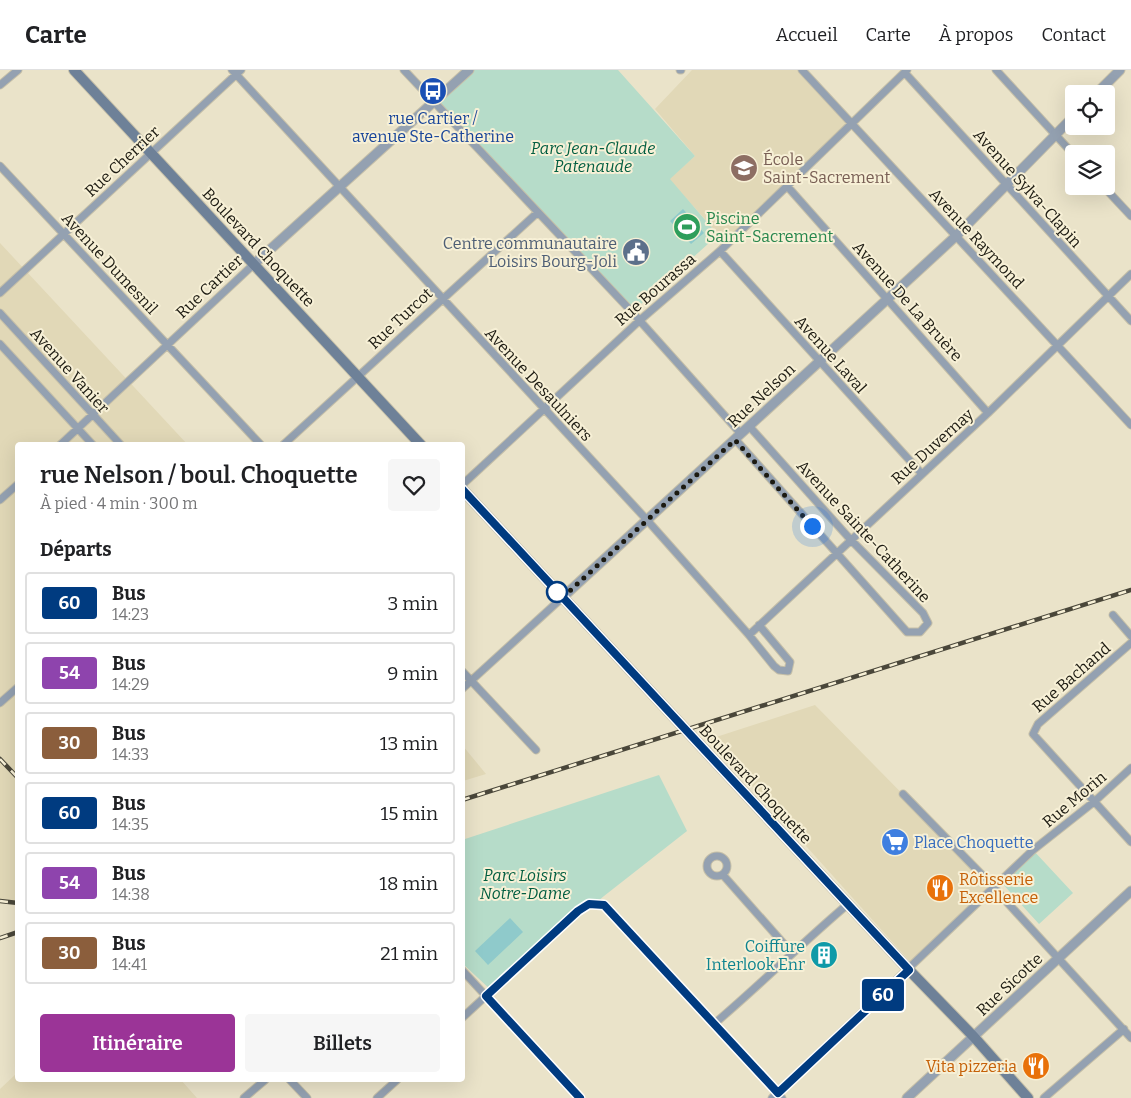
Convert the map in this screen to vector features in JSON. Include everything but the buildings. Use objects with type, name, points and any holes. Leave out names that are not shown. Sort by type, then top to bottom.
[{"type":"main road","name":"Boulevard Choquette","points":[[74,70],[418,442]]},
{"type":"main road","name":"Boulevard Choquette","points":[[465,493],[909,970],[974,1037],[1028,1098]]},
{"type":"street","points":[[0,85],[18,70]]},
{"type":"street","name":"Avenue Sainte-Catherine","points":[[404,70],[639,321],[837,554],[907,632],[920,632],[928,623],[923,613],[850,539],[749,426]]},
{"type":"street","name":"Rue Cartier","points":[[63,442],[254,264],[469,70]]},
{"type":"street","name":"Avenue Raymond","points":[[802,70],[1131,425]]},
{"type":"street","points":[[996,70],[1065,146]]},
{"type":"street","points":[[1105,85],[1120,70]]},
{"type":"street","name":"Rue Bourassa","points":[[465,482],[639,321],[720,251],[906,71]]},
{"type":"street","name":"Avenue Sylva-Clapin","points":[[906,71],[1006,185],[1131,321]]},
{"type":"street","name":"Rue Cherrier","points":[[0,293],[236,72]]},
{"type":"street","name":"Avenue Desaulniers","points":[[236,72],[646,520],[749,635],[774,666],[779,670],[788,671],[790,662],[759,625]]},
{"type":"street","name":"Rue Nelson","points":[[465,687],[956,236],[1065,125]]},
{"type":"street","name":"Avenue Dumesnil","points":[[0,166],[258,442]]},
{"type":"street","name":"Avenue De La Bruère","points":[[787,186],[988,413]]},
{"type":"street","points":[[1112,195],[1131,216]]},
{"type":"street","name":"Rue Turcot","points":[[286,442],[441,298],[537,213]]},
{"type":"street","name":"Avenue Laval","points":[[720,251],[922,474]]},
{"type":"street","name":"Rue Duvernay","points":[[749,635],[1058,347],[1131,274]]},
{"type":"street","name":"Avenue Vanier","points":[[0,313],[117,442]]},
{"type":"street","name":"Avenue Vanier","points":[[0,344],[90,442]]},
{"type":"street","points":[[0,500],[15,487]]},
{"type":"street","points":[[1112,616],[1131,636]]},
{"type":"street","name":"Rue Bachand","points":[[1095,801],[1033,734],[1038,724],[1131,643]]},
{"type":"street","points":[[465,674],[536,750]]},
{"type":"street","points":[[0,703],[15,690]]},
{"type":"street","name":"Rue Morin","points":[[778,1096],[1033,850],[1095,801],[1131,768]]},
{"type":"street","points":[[903,794],[994,887],[1131,1038]]},
{"type":"street","points":[[1095,801],[1131,842]]},
{"type":"street","points":[[723,875],[791,952]]},
{"type":"street","name":"Rue Sicotte","points":[[907,1098],[1131,891]]},
{"type":"street","points":[[465,1015],[578,911],[589,904],[604,905],[778,1096]]},
{"type":"street","points":[[714,1024],[757,987],[791,952],[848,904]]},
{"type":"street","points":[[465,973],[580,1098]]},
{"type":"street","points":[[1044,1098],[1124,1029]]},
{"type":"street","points":[[244,1098],[263,1082]]},
{"type":"street","points":[[292,1082],[307,1098]]},
{"type":"street","points":[[378,1098],[395,1082]]},
{"type":"shaded area","name":"École Saint-Sacrement","points":[[692,70],[802,70],[852,124],[727,244],[669,179],[695,156],[655,109]]},
{"type":"shaded area","points":[[0,243],[185,442],[15,442],[15,903],[0,901]]},
{"type":"shaded area","name":"Place Choquette","points":[[815,705],[994,887],[913,965],[710,739]]},
{"type":"shaded area","points":[[465,748],[486,774],[465,780]]},
{"type":"shaded area","points":[[15,1075],[15,1082],[183,1082],[197,1098],[0,1098],[0,1089]]},
{"type":"green space","name":"Parc Jean-Claude Patenaude","points":[[469,70],[618,70],[695,156],[670,179],[718,235],[632,312],[434,102]]},
{"type":"green space","name":"Parc Loisirs Notre-Dame","points":[[659,775],[687,831],[604,896],[492,991],[465,966],[465,839]]},
{"type":"green space","points":[[1033,850],[1073,893],[1039,924],[1000,881]]},
{"type":"water","name":"Piscine Saint-Sacrement","points":[[683,209],[704,233],[691,244],[670,221]]},
{"type":"water","points":[[510,918],[523,932],[488,965],[475,951]]},
{"type":"railway","points":[[465,799],[1131,590]]},
{"type":"railway","points":[[0,759],[15,775]]},
{"type":"railway","points":[[0,901],[15,903]]},
{"type":"railway","points":[[0,938],[15,933]]},
{"type":"bus line","name":"60","points":[[465,492],[909,970],[778,1093],[604,905],[600,903],[589,904],[578,911],[486,996],[580,1098]]},
{"type":"place","name":"rue Cartier / avenue Ste-Catherine","points":[[433,91]]},
{"type":"place","name":"École Saint-Sacrement","points":[[744,168]]},
{"type":"place","name":"Piscine Saint-Sacrement","points":[[687,227]]},
{"type":"place","name":"Centre communautaire Loisirs Bourg-Joli","points":[[636,252]]},
{"type":"place","name":"Place Choquette","points":[[895,842]]},
{"type":"place","name":"Rôtisserie Excellence","points":[[940,888]]},
{"type":"place","name":"Coiffure Interlook Enr","points":[[824,955]]},
{"type":"place","name":"Vita pizzeria","points":[[1036,1066]]},
{"type":"route","points":[[557,592],[563,597],[735,440],[812,526]]}]
